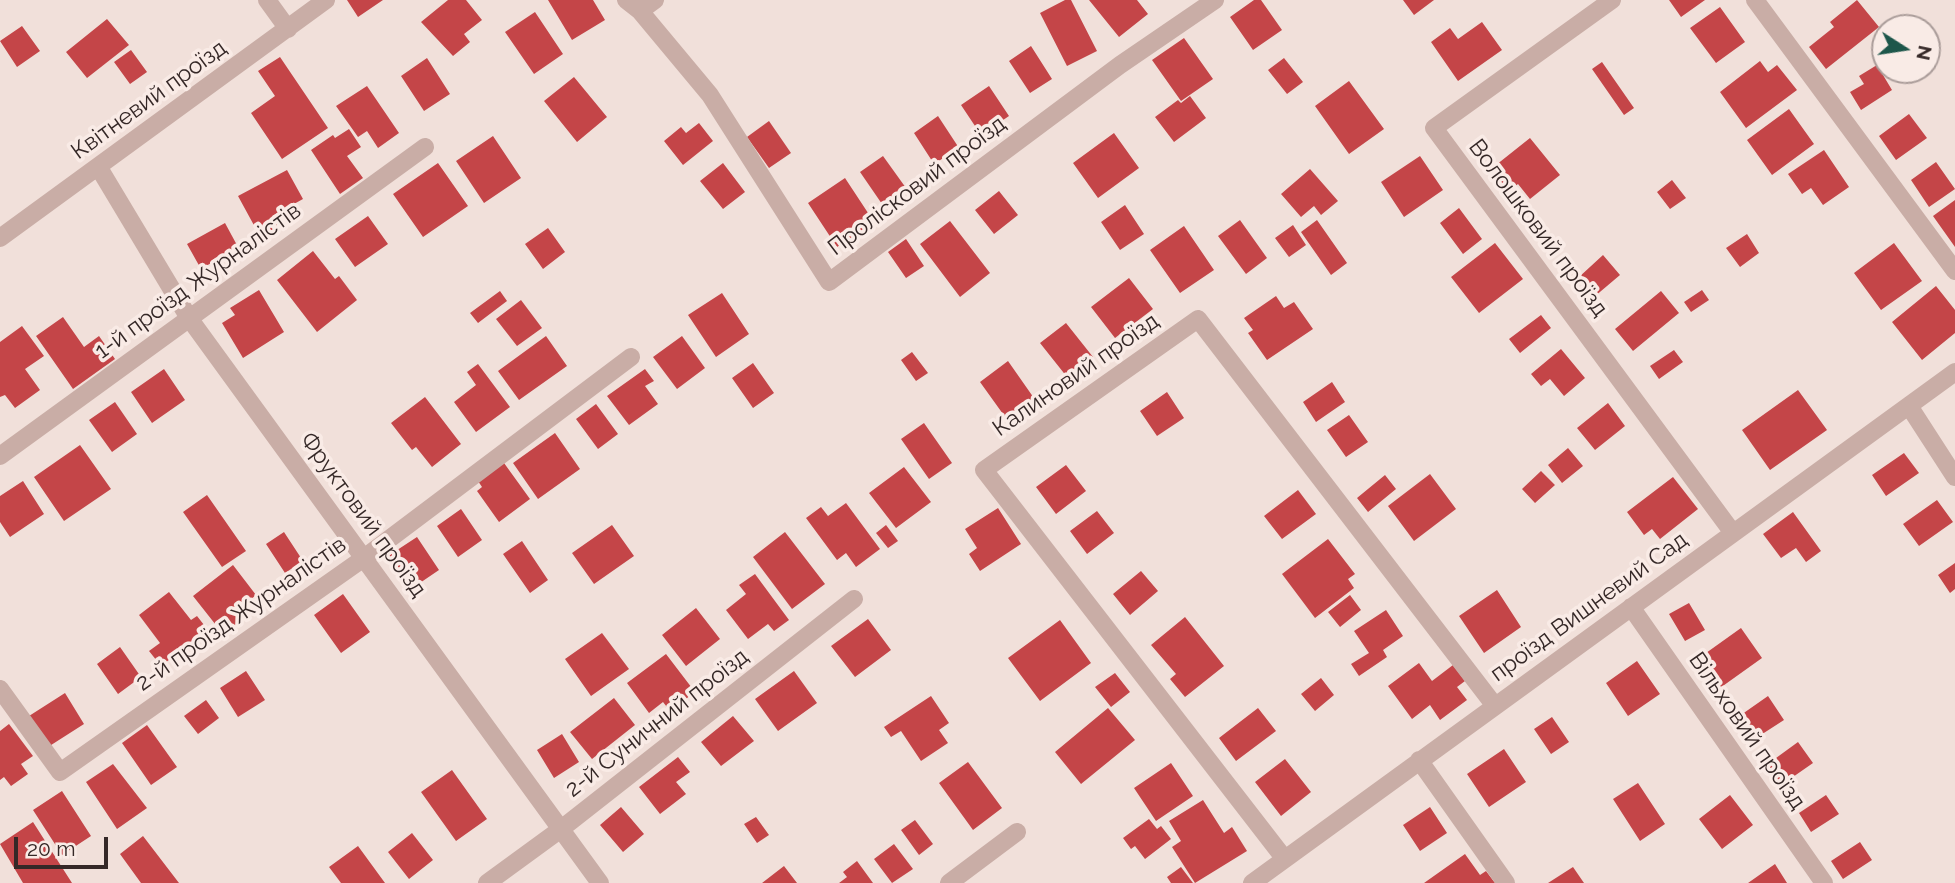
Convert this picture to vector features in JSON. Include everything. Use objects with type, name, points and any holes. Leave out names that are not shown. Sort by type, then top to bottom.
[{"type":"street","points":[[267,0],[288,29]]},
{"type":"street","name":"Квітневий проїзд","points":[[0,237],[99,168],[326,0]]},
{"type":"street","points":[[633,5],[655,0]]},
{"type":"street","name":"Пролісковий проїзд","points":[[633,5],[710,95],[830,282],[1120,65],[1215,0]]},
{"type":"street","name":"Волошковий проїзд","points":[[1612,0],[1434,128],[1733,533]]},
{"type":"street","points":[[1755,0],[1955,271]]},
{"type":"street","name":"1-й проїзд Журналістів","points":[[0,456],[425,147]]},
{"type":"street","name":"Фруктовий проїзд","points":[[99,168],[189,318],[600,883]]},
{"type":"street","name":"Калиновий проїзд","points":[[1284,858],[984,470],[1198,319],[1495,706]]},
{"type":"street","name":"2-й проїзд Журналістів","points":[[0,689],[60,772],[364,558],[631,357]]},
{"type":"street","name":"проїзд Вишневий Сад","points":[[1252,883],[1955,372]]},
{"type":"street","points":[[1909,406],[1955,477]]},
{"type":"street","name":"2-й Суничний проїзд","points":[[487,883],[561,829],[854,598]]},
{"type":"street","name":"Вільховий проїзд","points":[[1631,607],[1824,883]]},
{"type":"street","points":[[1419,761],[1506,883]]},
{"type":"street","points":[[949,883],[1017,832]]},
{"type":"building","points":[[347,0],[383,0],[358,17]]},
{"type":"building","points":[[448,0],[466,0],[482,20],[464,34],[470,42],[453,56],[421,22]]},
{"type":"building","points":[[548,0],[593,0],[605,20],[572,40]]},
{"type":"building","points":[[1065,0],[1071,0],[1097,51],[1067,66],[1040,13]]},
{"type":"building","points":[[1089,0],[1137,0],[1148,14],[1119,37]]},
{"type":"building","points":[[1254,0],[1261,0],[1282,30],[1253,50],[1230,17]]},
{"type":"building","points":[[1403,0],[1434,0],[1414,15]]},
{"type":"building","points":[[1669,0],[1705,0],[1681,17]]},
{"type":"building","points":[[1857,0],[1871,17],[1871,33],[1826,69],[1809,47],[1834,27],[1830,22]]},
{"type":"building","points":[[1720,7],[1745,42],[1716,63],[1690,28]]},
{"type":"building","points":[[535,12],[563,54],[534,74],[505,32]]},
{"type":"building","points":[[107,19],[129,45],[87,78],[66,52]]},
{"type":"building","points":[[1482,22],[1502,50],[1458,81],[1431,42],[1450,28],[1458,39]]},
{"type":"building","points":[[22,26],[40,51],[17,67],[0,41]]},
{"type":"building","points":[[1184,38],[1213,79],[1181,101],[1152,60]]},
{"type":"building","points":[[1031,46],[1052,79],[1030,93],[1009,61]]},
{"type":"building","points":[[131,50],[147,72],[130,84],[114,62]]},
{"type":"building","points":[[280,57],[328,128],[282,159],[251,113],[275,96],[258,71]]},
{"type":"building","points":[[427,58],[450,94],[424,111],[401,76]]},
{"type":"building","points":[[1284,58],[1303,82],[1287,94],[1268,70]]},
{"type":"building","points":[[1760,61],[1768,72],[1777,65],[1797,90],[1746,128],[1720,92]]},
{"type":"building","points":[[1602,62],[1634,108],[1624,115],[1592,69]]},
{"type":"building","points":[[1871,69],[1871,84],[1888,84],[1892,90],[1861,110],[1850,92],[1864,84],[1859,76]]},
{"type":"building","points":[[574,77],[607,117],[577,142],[544,101]]},
{"type":"building","points":[[1349,81],[1384,129],[1349,154],[1315,106]]},
{"type":"building","points":[[367,86],[399,133],[378,148],[367,131],[358,137],[336,106]]},
{"type":"building","points":[[989,86],[1009,116],[981,135],[961,105]]},
{"type":"building","points":[[1190,96],[1206,118],[1174,142],[1155,117],[1178,100],[1181,103]]},
{"type":"building","points":[[1789,109],[1814,144],[1772,175],[1747,140]]},
{"type":"building","points":[[1909,114],[1927,138],[1896,160],[1879,136]]},
{"type":"building","points":[[938,116],[959,148],[934,164],[914,133]]},
{"type":"building","points":[[769,121],[791,153],[769,168],[747,137]]},
{"type":"building","points":[[699,123],[713,141],[683,165],[664,141],[681,127],[686,133]]},
{"type":"building","points":[[349,129],[361,147],[347,156],[363,178],[340,194],[311,150],[333,135],[335,138]]},
{"type":"building","points":[[1114,133],[1139,168],[1098,198],[1073,163]]},
{"type":"building","points":[[493,136],[521,178],[484,203],[456,161]]},
{"type":"building","points":[[1530,138],[1560,175],[1530,199],[1518,184],[1509,191],[1491,169]]},
{"type":"building","points":[[1824,150],[1849,187],[1823,205],[1811,188],[1802,194],[1788,174]]},
{"type":"building","points":[[883,156],[906,188],[882,204],[860,172]]},
{"type":"building","points":[[1420,156],[1443,190],[1404,217],[1381,182]]},
{"type":"building","points":[[1936,162],[1955,189],[1929,207],[1911,180]]},
{"type":"building","points":[[438,163],[468,206],[423,237],[393,194]]},
{"type":"building","points":[[723,163],[745,192],[723,209],[700,181]]},
{"type":"building","points":[[1310,169],[1338,201],[1321,215],[1314,206],[1301,217],[1281,194]]},
{"type":"building","points":[[287,170],[303,199],[272,216],[280,230],[262,240],[238,196]]},
{"type":"building","points":[[845,178],[874,222],[837,247],[808,203]]},
{"type":"building","points":[[1672,180],[1686,198],[1670,209],[1657,192]]},
{"type":"building","points":[[999,191],[1018,215],[994,234],[975,210]]},
{"type":"building","points":[[1955,200],[1955,247],[1933,216]]},
{"type":"building","points":[[1125,205],[1144,234],[1120,250],[1101,222]]},
{"type":"building","points":[[1459,208],[1482,239],[1463,254],[1440,223]]},
{"type":"building","points":[[368,216],[388,244],[355,267],[335,239]]},
{"type":"building","points":[[1240,220],[1267,258],[1246,274],[1218,236]]},
{"type":"building","points":[[1317,220],[1347,263],[1331,275],[1301,232]]},
{"type":"building","points":[[950,221],[990,273],[960,297],[920,244]]},
{"type":"building","points":[[225,223],[238,247],[201,269],[187,244]]},
{"type":"building","points":[[1293,225],[1306,245],[1289,257],[1275,238]]},
{"type":"building","points":[[1184,226],[1214,270],[1180,293],[1150,250]]},
{"type":"building","points":[[548,228],[565,252],[543,269],[525,244]]},
{"type":"building","points":[[1747,234],[1759,253],[1740,267],[1726,248]]},
{"type":"building","points":[[906,239],[924,266],[906,278],[888,252]]},
{"type":"building","points":[[1495,243],[1523,279],[1479,313],[1451,277]]},
{"type":"building","points":[[1894,243],[1922,281],[1881,310],[1854,273]]},
{"type":"building","points":[[313,251],[335,279],[339,276],[357,300],[317,332],[277,280]]},
{"type":"building","points":[[1603,255],[1620,275],[1594,297],[1578,278]]},
{"type":"building","points":[[1129,278],[1153,309],[1115,338],[1091,307]]},
{"type":"building","points":[[1936,286],[1955,310],[1955,333],[1922,360],[1892,322]]},
{"type":"building","points":[[259,290],[284,332],[243,358],[222,323],[235,315],[230,308]]},
{"type":"building","points":[[1702,290],[1709,300],[1691,312],[1684,302]]},
{"type":"building","points":[[500,291],[507,301],[478,323],[470,313]]},
{"type":"building","points":[[1661,291],[1679,313],[1633,351],[1615,329]]},
{"type":"building","points":[[722,293],[749,334],[716,357],[688,315]]},
{"type":"building","points":[[1276,296],[1284,308],[1294,302],[1313,329],[1267,360],[1248,333],[1253,330],[1244,318]]},
{"type":"building","points":[[521,300],[542,328],[517,346],[496,319]]},
{"type":"building","points":[[1541,315],[1551,328],[1520,353],[1509,339]]},
{"type":"building","points":[[63,317],[84,347],[99,336],[115,359],[73,389],[36,336]]},
{"type":"building","points":[[1066,323],[1093,357],[1067,377],[1040,343]]},
{"type":"building","points":[[22,326],[44,356],[25,369],[40,390],[15,408],[5,395],[0,397],[0,342]]},
{"type":"building","points":[[546,336],[567,366],[519,400],[498,371]]},
{"type":"building","points":[[682,336],[705,368],[677,389],[653,357]]},
{"type":"building","points":[[1561,349],[1585,378],[1564,396],[1550,379],[1541,386],[1531,374]]},
{"type":"building","points":[[1674,350],[1683,362],[1659,379],[1650,366]]},
{"type":"building","points":[[912,352],[928,373],[916,381],[901,360]]},
{"type":"building","points":[[1008,361],[1036,401],[1008,421],[980,382]]},
{"type":"building","points":[[753,363],[774,393],[753,408],[732,378]]},
{"type":"building","points":[[478,364],[510,407],[476,432],[454,402],[476,385],[467,372]]},
{"type":"building","points":[[164,369],[185,400],[152,423],[131,392]]},
{"type":"building","points":[[645,369],[654,381],[645,386],[658,404],[629,425],[607,396]]},
{"type":"building","points":[[1332,382],[1345,402],[1316,422],[1303,402]]},
{"type":"building","points":[[1798,390],[1827,430],[1770,470],[1742,430]]},
{"type":"building","points":[[1167,392],[1184,418],[1157,436],[1140,411]]},
{"type":"building","points":[[425,397],[461,444],[432,467],[416,447],[412,450],[391,423]]},
{"type":"building","points":[[115,402],[137,434],[112,452],[89,420]]},
{"type":"building","points":[[1608,403],[1625,426],[1595,450],[1577,428]]},
{"type":"building","points":[[596,404],[618,434],[598,449],[576,419]]},
{"type":"building","points":[[1349,415],[1368,442],[1346,457],[1327,430]]},
{"type":"building","points":[[924,423],[952,463],[929,479],[901,439]]},
{"type":"building","points":[[555,433],[580,469],[538,499],[513,463]]},
{"type":"building","points":[[80,445],[111,489],[64,521],[34,477]]},
{"type":"building","points":[[1568,448],[1583,466],[1562,483],[1548,465]]},
{"type":"building","points":[[1904,453],[1919,473],[1886,496],[1872,475]]},
{"type":"building","points":[[504,463],[530,499],[499,522],[477,491],[482,487],[478,481]]},
{"type":"building","points":[[1066,465],[1086,491],[1056,514],[1036,487]]},
{"type":"building","points":[[904,467],[931,502],[896,528],[869,493]]},
{"type":"building","points":[[1541,471],[1555,485],[1535,503],[1522,489]]},
{"type":"building","points":[[1430,474],[1456,509],[1414,541],[1388,506]]},
{"type":"building","points":[[1385,475],[1396,489],[1368,512],[1357,498]]},
{"type":"building","points":[[1673,477],[1698,509],[1660,539],[1652,529],[1644,535],[1627,512]]},
{"type":"building","points":[[23,481],[44,514],[10,537],[0,522],[0,496]]},
{"type":"building","points":[[1298,490],[1316,514],[1282,539],[1264,516]]},
{"type":"building","points":[[207,495],[246,551],[222,567],[183,512]]},
{"type":"building","points":[[1937,500],[1953,522],[1919,546],[1903,524]]},
{"type":"building","points":[[846,503],[880,549],[856,567],[846,553],[837,560],[806,518],[821,507],[828,516]]},
{"type":"building","points":[[998,508],[1021,544],[980,571],[969,554],[977,548],[965,529]]},
{"type":"building","points":[[461,509],[482,540],[458,557],[437,526]]},
{"type":"building","points":[[1097,511],[1114,533],[1087,554],[1070,531]]},
{"type":"building","points":[[1793,512],[1821,551],[1806,562],[1796,548],[1781,558],[1763,534]]},
{"type":"building","points":[[612,525],[634,556],[594,584],[572,553]]},
{"type":"building","points":[[886,525],[898,541],[888,548],[876,533]]},
{"type":"building","points":[[284,532],[303,561],[285,573],[266,544]]},
{"type":"building","points":[[785,532],[825,584],[792,609],[753,557]]},
{"type":"building","points":[[417,537],[439,570],[411,589],[388,556]]},
{"type":"building","points":[[1328,539],[1355,574],[1348,579],[1354,588],[1315,618],[1282,574]]},
{"type":"building","points":[[522,541],[548,580],[530,593],[503,554]]},
{"type":"building","points":[[1955,563],[1955,589],[1950,593],[1938,575]]},
{"type":"building","points":[[233,565],[256,595],[245,604],[252,612],[223,634],[193,596]]},
{"type":"building","points":[[1141,571],[1158,591],[1130,615],[1113,594]]},
{"type":"building","points":[[755,574],[789,620],[774,631],[768,624],[748,639],[726,610],[746,594],[739,585]]},
{"type":"building","points":[[1497,590],[1521,627],[1484,653],[1459,616]]},
{"type":"building","points":[[169,592],[191,620],[197,616],[208,630],[161,666],[149,651],[160,643],[139,615]]},
{"type":"building","points":[[343,594],[370,632],[341,653],[314,615]]},
{"type":"building","points":[[1350,595],[1361,610],[1340,627],[1328,612]]},
{"type":"building","points":[[1689,603],[1705,630],[1685,641],[1669,614]]},
{"type":"building","points":[[696,608],[720,639],[686,666],[662,635]]},
{"type":"building","points":[[1386,610],[1403,636],[1383,650],[1387,657],[1359,676],[1351,664],[1369,653],[1354,631]]},
{"type":"building","points":[[1185,617],[1224,666],[1185,697],[1170,679],[1176,674],[1151,645]]},
{"type":"building","points":[[868,619],[891,650],[855,677],[831,646]]},
{"type":"building","points":[[1060,620],[1091,663],[1040,701],[1008,658]]},
{"type":"building","points":[[1741,628],[1762,658],[1720,688],[1699,658]]},
{"type":"building","points":[[602,633],[629,669],[591,696],[565,659]]},
{"type":"building","points":[[120,647],[141,677],[118,694],[97,664]]},
{"type":"building","points":[[666,654],[695,692],[670,711],[663,702],[649,713],[627,683]]},
{"type":"building","points":[[1637,661],[1660,694],[1628,716],[1606,683]]},
{"type":"building","points":[[1419,663],[1432,681],[1453,665],[1465,681],[1457,687],[1467,700],[1440,720],[1430,705],[1412,719],[1388,686]]},
{"type":"building","points":[[246,671],[265,700],[238,717],[220,688]]},
{"type":"building","points":[[794,671],[817,703],[778,731],[755,699]]},
{"type":"building","points":[[1115,673],[1130,692],[1111,707],[1095,687]]},
{"type":"building","points":[[1321,678],[1334,695],[1315,711],[1301,694]]},
{"type":"building","points":[[65,693],[84,724],[48,747],[29,716]]},
{"type":"building","points":[[931,696],[949,723],[939,730],[948,743],[921,761],[901,731],[891,737],[884,727]]},
{"type":"building","points":[[1768,696],[1784,720],[1753,740],[1738,717]]},
{"type":"building","points":[[614,698],[635,725],[592,759],[570,732]]},
{"type":"building","points":[[206,700],[219,718],[198,734],[184,716]]},
{"type":"building","points":[[1108,708],[1135,740],[1081,784],[1055,752]]},
{"type":"building","points":[[1258,708],[1276,731],[1236,761],[1219,738]]},
{"type":"building","points":[[733,716],[754,741],[721,766],[701,742]]},
{"type":"building","points":[[1552,717],[1569,742],[1551,754],[1534,729]]},
{"type":"building","points":[[9,724],[33,756],[21,764],[28,774],[11,786],[4,777],[0,780],[0,731]]},
{"type":"building","points":[[147,725],[177,767],[151,785],[122,743]]},
{"type":"building","points":[[562,734],[579,762],[554,778],[537,750]]},
{"type":"building","points":[[1798,742],[1813,763],[1780,786],[1765,766]]},
{"type":"building","points":[[1504,749],[1526,782],[1489,807],[1467,774]]},
{"type":"building","points":[[678,757],[690,772],[676,782],[686,794],[660,814],[639,787]]},
{"type":"building","points":[[1285,759],[1311,792],[1281,816],[1255,782]]},
{"type":"building","points":[[968,762],[1002,808],[973,830],[939,783]]},
{"type":"building","points":[[1171,763],[1193,796],[1156,821],[1134,788]]},
{"type":"building","points":[[113,764],[147,808],[117,829],[86,782]]},
{"type":"building","points":[[452,770],[487,819],[456,841],[421,792]]},
{"type":"building","points":[[1638,783],[1665,824],[1640,841],[1613,799]]},
{"type":"building","points":[[62,791],[91,836],[62,855],[33,810]]},
{"type":"building","points":[[1730,795],[1753,825],[1722,849],[1699,819]]},
{"type":"building","points":[[1826,795],[1839,814],[1811,832],[1799,813]]},
{"type":"building","points":[[1203,800],[1224,833],[1232,827],[1247,851],[1195,883],[1172,847],[1181,841],[1169,821]]},
{"type":"building","points":[[621,807],[644,834],[623,852],[600,825]]},
{"type":"building","points":[[1430,807],[1447,833],[1420,851],[1403,825]]},
{"type":"building","points":[[756,817],[769,835],[757,843],[744,824]]},
{"type":"building","points":[[1149,819],[1157,829],[1161,826],[1171,839],[1145,859],[1135,846],[1131,849],[1123,838]]},
{"type":"building","points":[[915,820],[933,844],[919,855],[901,830]]},
{"type":"building","points":[[33,822],[72,883],[23,883],[0,844]]},
{"type":"building","points":[[412,833],[433,860],[409,879],[388,852]]},
{"type":"building","points":[[143,836],[179,883],[141,883],[120,854]]},
{"type":"building","points":[[1860,842],[1872,860],[1843,879],[1831,861]]},
{"type":"building","points":[[894,844],[913,869],[892,883],[874,859]]},
{"type":"building","points":[[358,846],[385,883],[341,883],[329,867]]},
{"type":"building","points":[[1465,854],[1480,875],[1486,871],[1495,883],[1424,883]]},
{"type":"building","points":[[857,861],[873,883],[839,883],[847,877],[843,872]]},
{"type":"building","points":[[1775,864],[1787,883],[1748,883]]},
{"type":"building","points":[[784,866],[797,883],[762,883]]},
{"type":"building","points":[[1181,867],[1193,883],[1171,883],[1167,877]]},
{"type":"building","points":[[1573,867],[1584,883],[1548,883]]}]
